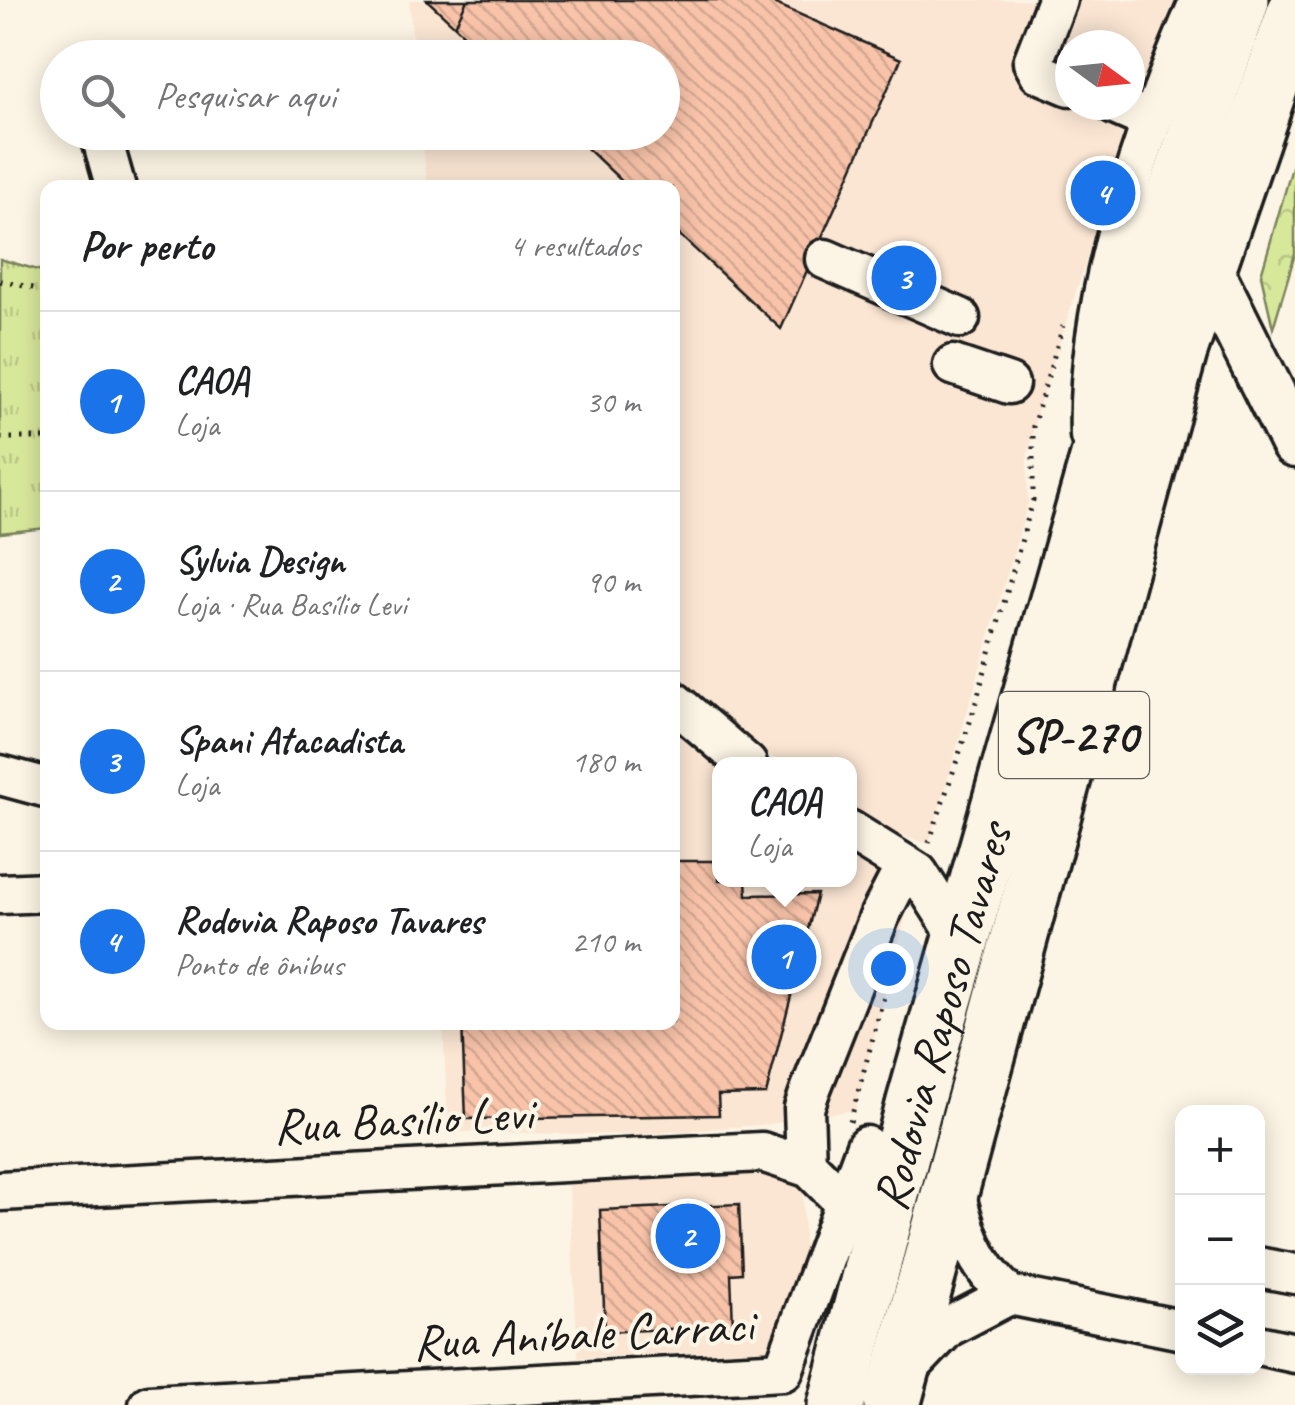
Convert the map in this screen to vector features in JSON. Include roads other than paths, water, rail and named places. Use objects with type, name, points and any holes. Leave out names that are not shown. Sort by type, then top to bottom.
[{"type":"highway","name":"Rodovia Raposo Tavares","points":[[836,1405],[914,1102],[1160,242],[1241,0]]},
{"type":"highway","name":"Rodovia Raposo Tavares","points":[[895,1395],[1179,351],[1295,13]]},
{"type":"main road","points":[[1207,266],[1295,443]]},
{"type":"main road","points":[[1179,351],[1224,354],[1255,368]]},
{"type":"street","points":[[1055,80],[1039,73],[1033,62],[1057,0]]},
{"type":"street","points":[[1092,479],[1089,399],[1098,333],[1152,121],[1200,0]]},
{"type":"street","points":[[1145,118],[1152,121]]},
{"type":"street","points":[[105,150],[114,180]]},
{"type":"street","points":[[825,258],[960,318]]},
{"type":"street","points":[[953,365],[1009,384]]},
{"type":"street","points":[[680,707],[739,757]]},
{"type":"street","points":[[0,775],[40,786]]},
{"type":"street","points":[[857,835],[912,869],[962,942]]},
{"type":"street","points":[[914,1102],[830,1160],[804,1108],[880,914],[912,869],[951,864],[987,843]]},
{"type":"street","points":[[0,894],[40,892]]},
{"type":"street","name":"Rua Basílio Levi","points":[[0,1191],[716,1151],[762,1152],[830,1160],[844,1202],[878,1248]]},
{"type":"street","name":"Rua Aníbale Carraci","points":[[149,1405],[783,1371],[844,1202],[830,1160]]},
{"type":"street","points":[[953,1180],[963,1227],[975,1254],[988,1276],[1009,1295],[1175,1329]]},
{"type":"street","points":[[1265,1268],[1295,1274]]},
{"type":"street","points":[[895,1395],[922,1350],[948,1326],[1009,1295]]},
{"type":"street","points":[[1265,1347],[1295,1353]]},
{"type":"place","name":"Rodovia Raposo Tavares","points":[[1103,193]]},
{"type":"place","name":"Spani Atacadista","points":[[904,278]]},
{"type":"place","name":"CAOA","points":[[784,957]]},
{"type":"place","name":"Sylvia Design","points":[[688,1236]]}]
